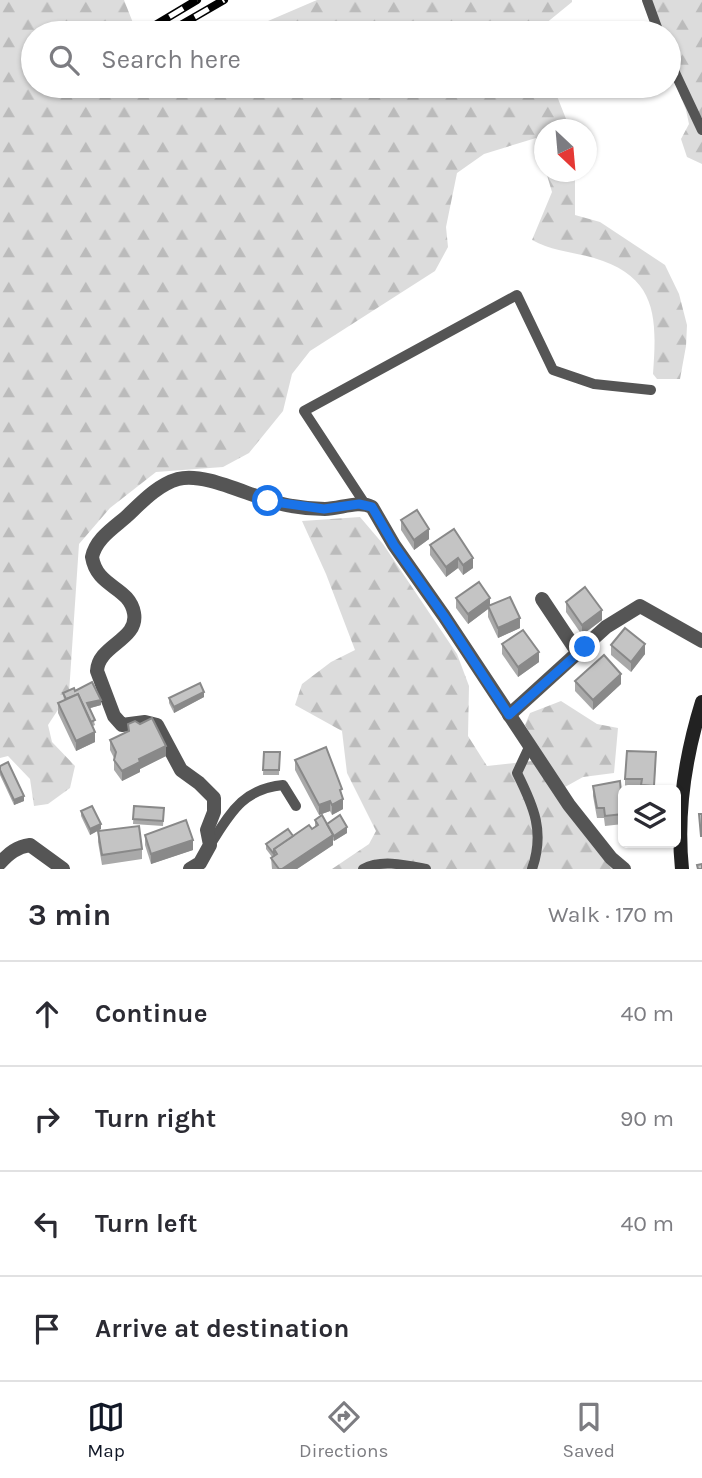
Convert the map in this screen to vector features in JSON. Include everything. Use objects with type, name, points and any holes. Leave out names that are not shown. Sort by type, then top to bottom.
[{"type":"street","points":[[190,869],[200,863],[210,845],[207,830],[215,807],[211,794],[181,770],[157,725],[145,722],[122,726],[114,716],[97,671],[97,663],[107,650],[128,632],[134,616],[126,597],[98,576],[93,562],[93,552],[101,538],[151,494],[177,479],[206,480],[291,506],[324,509],[365,504],[372,507],[394,545],[569,805],[619,868]]},
{"type":"street","points":[[542,599],[578,653]]},
{"type":"street","points":[[509,715],[606,627],[640,606],[702,641]]},
{"type":"street","points":[[682,869],[680,809],[691,739],[702,702]]},
{"type":"street","points":[[0,863],[9,853],[30,845],[63,869]]},
{"type":"lane","points":[[646,0],[654,21]]},
{"type":"lane","points":[[681,85],[702,130]]},
{"type":"lane","points":[[365,504],[304,411],[517,295],[553,370],[594,384],[651,390]]},
{"type":"lane","points":[[530,745],[517,773],[530,800],[539,831],[539,850],[533,869]]},
{"type":"lane","points":[[210,845],[230,812],[263,787],[283,785],[296,806]]},
{"type":"lane","points":[[363,869],[372,864],[401,864],[426,869]]},
{"type":"green space","points":[[0,0],[124,0],[132,21],[21,21],[21,98],[558,98],[566,119],[534,119],[534,139],[484,154],[457,173],[446,227],[448,247],[435,271],[310,351],[292,374],[283,411],[249,453],[223,467],[156,472],[110,508],[79,544],[69,693],[48,725],[52,742],[75,766],[70,788],[48,804],[34,806],[30,779],[8,756],[0,758]]},
{"type":"green space","points":[[317,0],[572,0],[549,21],[268,21]]},
{"type":"green space","points":[[642,0],[702,0],[702,164],[687,157],[681,139],[689,124],[681,98],[681,21],[650,21]]},
{"type":"green space","points":[[549,182],[575,182],[575,215],[600,222],[665,265],[679,294],[687,325],[680,379],[657,379],[653,374],[653,318],[642,288],[631,276],[594,258],[555,249],[532,240],[552,192]]},
{"type":"green space","points":[[360,517],[383,544],[457,654],[469,686],[468,736],[487,766],[532,761],[538,747],[525,725],[530,713],[561,701],[597,724],[618,728],[614,773],[583,777],[565,787],[616,869],[332,869],[369,844],[376,831],[347,773],[342,731],[295,705],[302,684],[331,662],[355,650],[302,521]]},
{"type":"building","points":[[417,510],[429,529],[414,540],[401,520]]},
{"type":"building","points":[[454,529],[473,558],[463,565],[458,558],[446,567],[430,545]]},
{"type":"building","points":[[479,582],[490,598],[468,614],[456,598]]},
{"type":"building","points":[[585,587],[602,610],[582,625],[566,602]]},
{"type":"building","points":[[510,597],[520,618],[498,628],[488,606]]},
{"type":"building","points":[[625,628],[645,644],[631,662],[611,645]]},
{"type":"building","points":[[523,630],[539,652],[518,667],[502,644]]},
{"type":"building","points":[[604,655],[621,674],[593,700],[575,681]]},
{"type":"building","points":[[92,682],[101,700],[87,703],[95,720],[91,722],[78,694],[66,699],[63,693],[74,688],[75,691]]},
{"type":"building","points":[[200,683],[204,692],[174,707],[169,698]]},
{"type":"building","points":[[78,694],[95,732],[76,741],[58,703]]},
{"type":"building","points":[[152,718],[166,746],[122,771],[114,760],[116,752],[110,740],[129,731],[128,724],[135,721],[140,724]]},
{"type":"building","points":[[326,747],[342,789],[343,799],[332,805],[330,801],[319,805],[295,760]]},
{"type":"building","points":[[627,751],[656,752],[654,785],[641,785],[642,779],[625,779]]},
{"type":"building","points":[[264,752],[280,752],[279,770],[263,770]]},
{"type":"building","points":[[8,762],[24,796],[14,800],[0,770],[0,766]]},
{"type":"building","points":[[620,781],[618,815],[605,816],[604,808],[597,808],[593,786]]},
{"type":"building","points":[[92,806],[101,824],[90,829],[81,811]]},
{"type":"building","points":[[134,806],[164,808],[163,821],[133,819]]},
{"type":"building","points":[[699,814],[702,814],[702,836],[701,836]]},
{"type":"building","points":[[322,815],[333,835],[279,869],[271,858],[277,854],[274,849],[309,825],[312,829],[318,825],[315,820]]},
{"type":"building","points":[[340,815],[347,827],[334,836],[327,824]]},
{"type":"building","points":[[186,820],[193,840],[151,854],[145,835]]},
{"type":"building","points":[[139,826],[142,849],[102,855],[98,831]]},
{"type":"building","points":[[288,829],[293,836],[274,849],[274,854],[266,844]]},
{"type":"railway","points":[[162,21],[197,0]]},
{"type":"railway","points":[[188,21],[224,0]]},
{"type":"route","points":[[268,501],[324,509],[359,504],[372,507],[394,545],[509,715],[585,647]]}]
